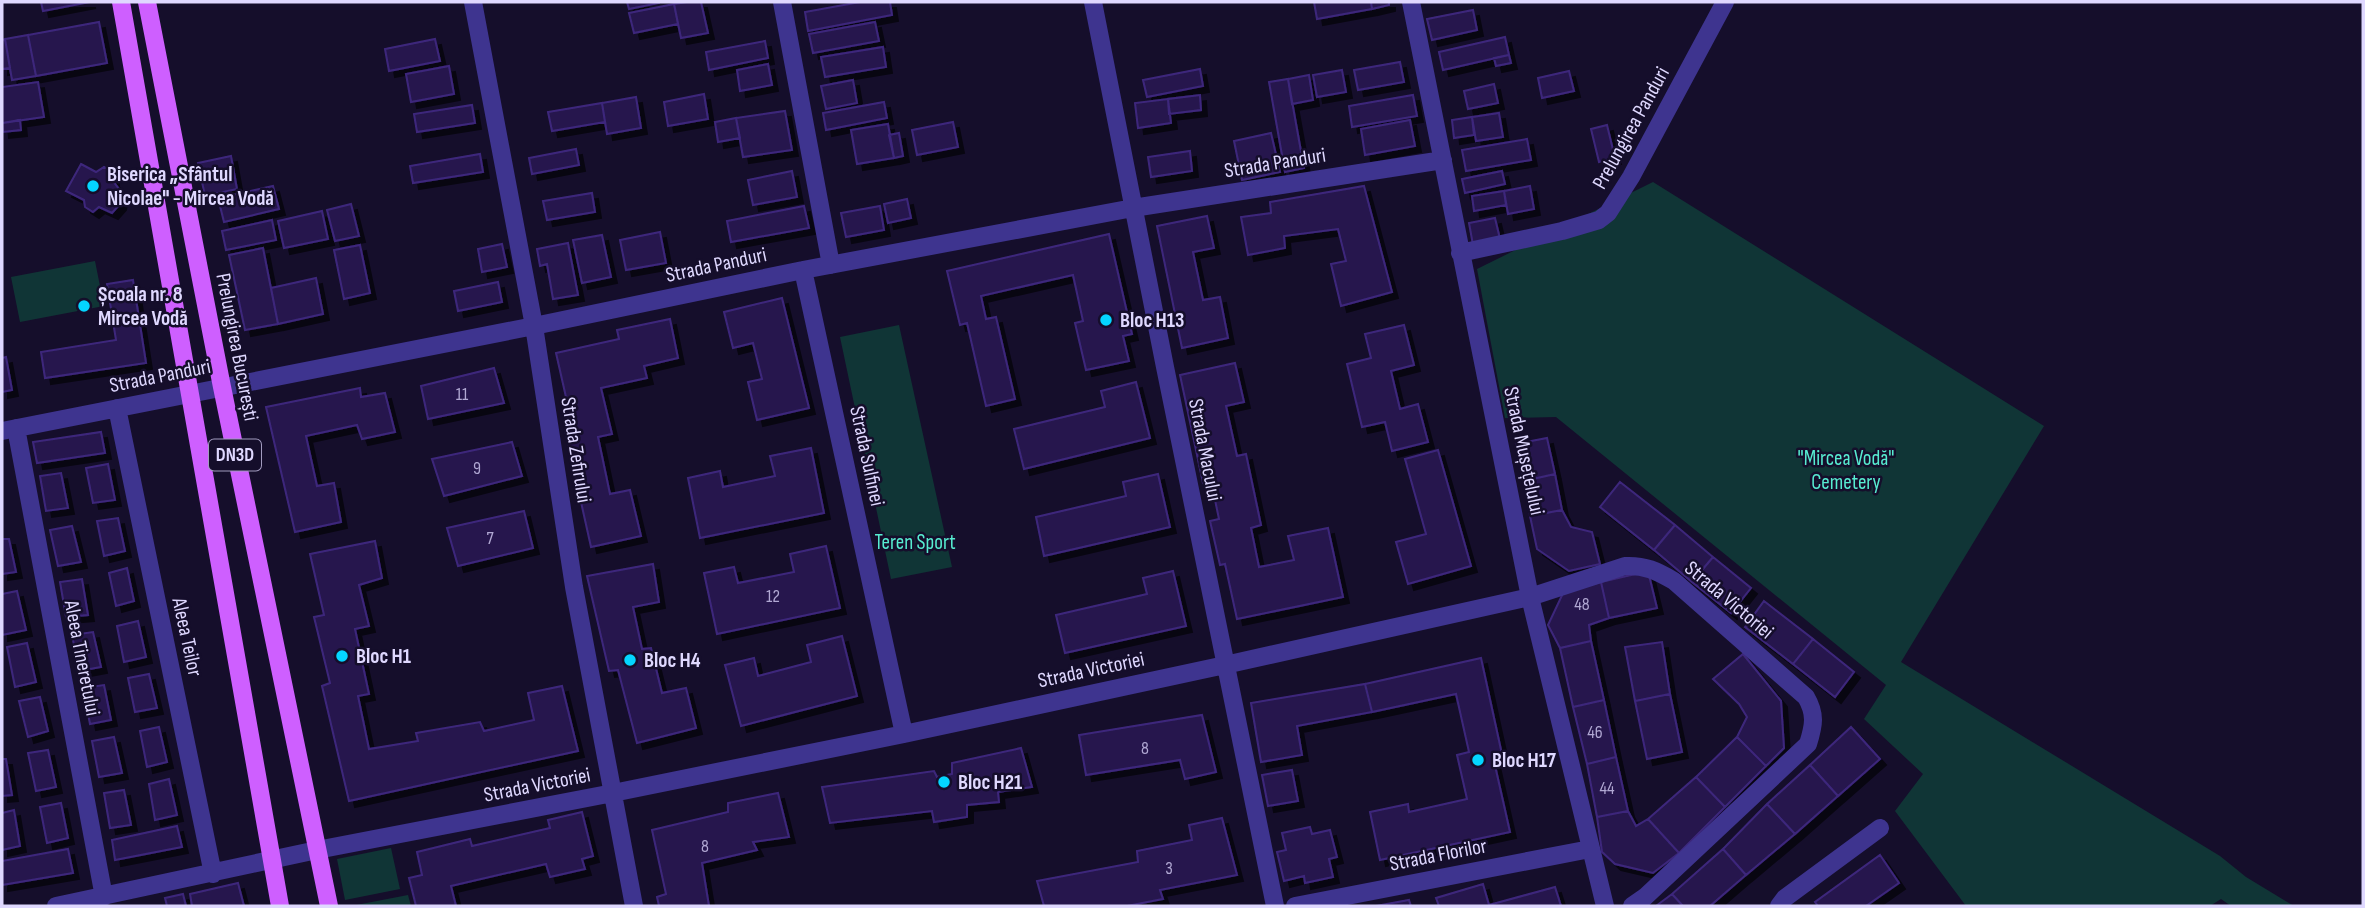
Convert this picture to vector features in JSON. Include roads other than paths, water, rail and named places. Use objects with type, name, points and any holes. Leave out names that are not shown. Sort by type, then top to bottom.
[{"type":"main road","name":"DN3D","points":[[121,2],[280,906]]},
{"type":"main road","name":"Prelungirea București","points":[[147,2],[222,387],[329,906]]},
{"type":"street","name":"Strada Zefirului","points":[[472,2],[534,326],[574,587],[634,906]]},
{"type":"street","points":[[782,2],[831,265]]},
{"type":"street","name":"Strada Macului","points":[[1093,2],[1225,665],[1276,906]]},
{"type":"street","name":"Strada Mușețelului","points":[[1411,2],[1530,597],[1605,906]]},
{"type":"street","name":"Prelungirea Panduri","points":[[1460,253],[1562,231],[1599,220],[1608,213],[1632,177],[1725,2]]},
{"type":"street","name":"Strada Panduri","points":[[9,429],[803,270],[1133,208],[1443,160]]},
{"type":"street","name":"Strada Sulfinei","points":[[803,270],[904,734]]},
{"type":"street","name":"Aleea Teilor","points":[[117,408],[213,874]]},
{"type":"street","name":"Aleea Tineretului","points":[[9,429],[104,897]]},
{"type":"street","name":"Strada Victoriei","points":[[56,906],[317,850],[904,734],[1225,665],[1530,597],[1625,566],[1641,565],[1674,580],[1806,696],[1813,709],[1814,726],[1808,744],[1646,897],[1632,906]]},
{"type":"street","points":[[1779,906],[1784,898],[1880,828]]},
{"type":"street","name":"Strada Florilor","points":[[1295,906],[1590,849]]},
{"type":"place","name":"Biserica „Sfântul Nicolae\" - Mircea Vodă","points":[[93,186]]},
{"type":"place","name":"Școala nr. 8 Mircea Vodă","points":[[84,306]]},
{"type":"place","name":"Bloc H13","points":[[1106,320]]},
{"type":"place","name":"Bloc H1","points":[[342,656]]},
{"type":"place","name":"Bloc H4","points":[[630,660]]},
{"type":"place","name":"Bloc H17","points":[[1478,760]]},
{"type":"place","name":"Bloc H21","points":[[944,782]]},
{"type":"park label","name":"\"Mircea Vodă\" Cemetery","points":[[1846,470]]},
{"type":"park label","name":"Teren Sport","points":[[915,542]]}]
